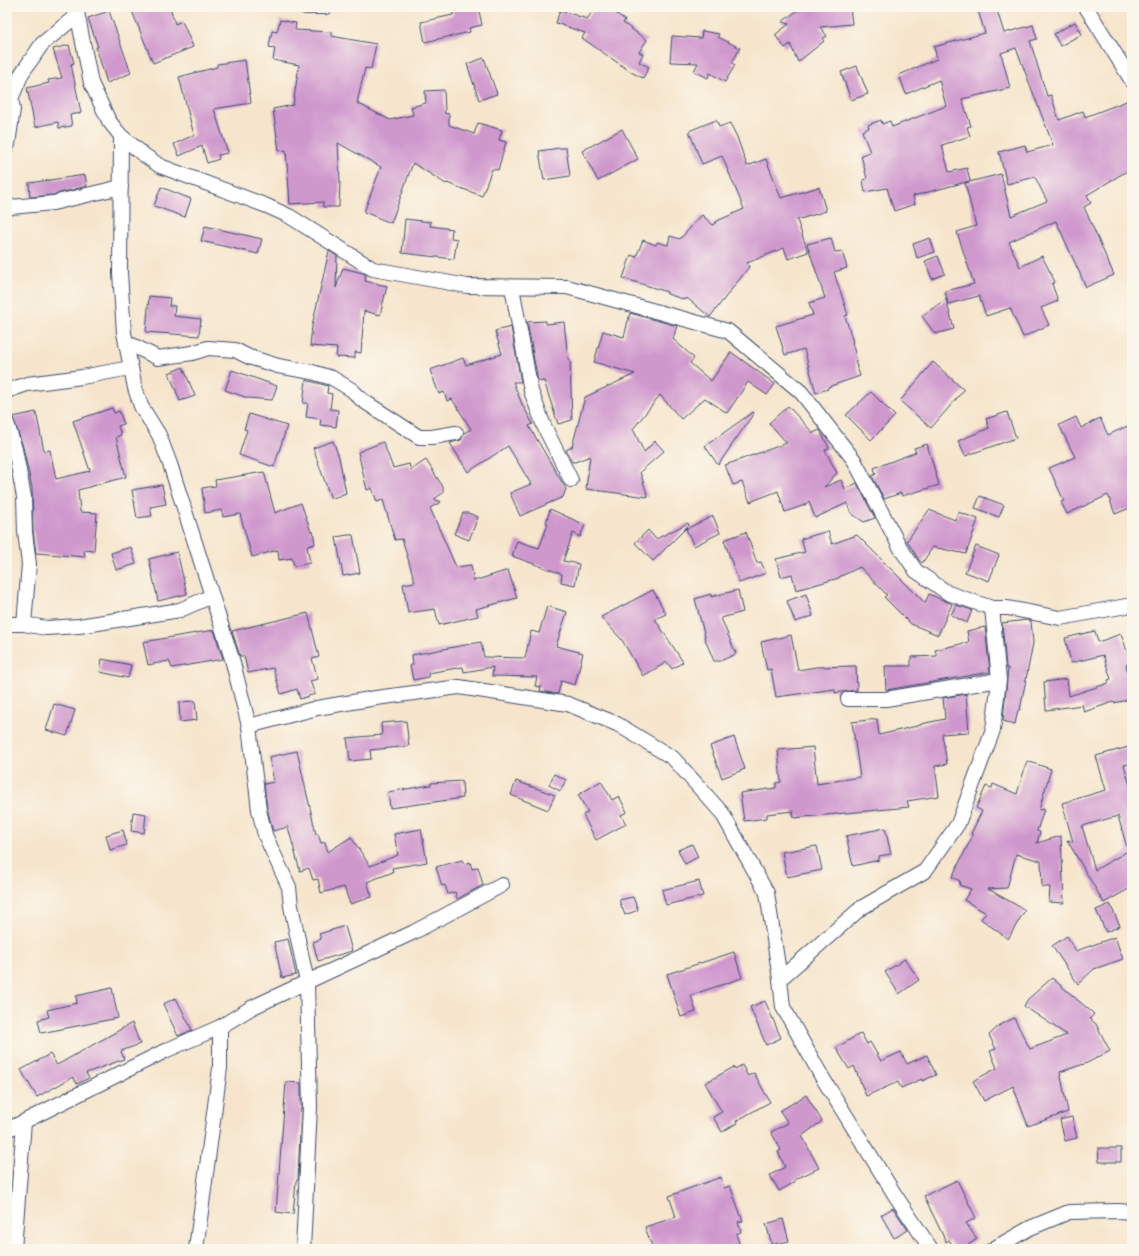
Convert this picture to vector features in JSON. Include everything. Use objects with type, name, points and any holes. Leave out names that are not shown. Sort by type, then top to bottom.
[{"type":"street","points":[[306,7],[325,7]]},
{"type":"street","points":[[1086,7],[1127,65],[1132,81]]},
{"type":"street","points":[[76,12],[91,83],[109,121],[121,136],[144,156],[160,166],[267,206],[289,216],[373,269],[467,286],[567,287],[728,331],[801,392],[854,460],[901,549],[916,571],[948,594],[992,608],[1008,608],[1060,618],[1132,605]]},
{"type":"street","points":[[7,146],[13,109],[12,98],[22,73],[42,44],[76,12]]},
{"type":"street","points":[[121,136],[120,273],[126,342],[134,388],[141,406],[160,436],[232,659],[250,726],[259,810],[265,835],[288,887],[307,982],[310,1106],[303,1249]]},
{"type":"street","points":[[7,209],[11,207],[53,203],[120,187]]},
{"type":"street","points":[[512,286],[531,391],[544,426],[571,480]]},
{"type":"street","points":[[126,342],[158,358],[192,353],[208,348],[235,350],[249,357],[278,366],[312,372],[332,378],[352,390],[362,400],[419,437],[432,437],[456,433]]},
{"type":"street","points":[[7,391],[27,384],[82,377],[130,368]]},
{"type":"street","points":[[7,423],[15,449],[24,497],[25,532],[29,564],[24,624]]},
{"type":"street","points":[[7,624],[24,624],[46,628],[79,626],[180,610],[212,596]]},
{"type":"street","points":[[780,979],[861,908],[925,871],[958,824],[993,730],[999,680],[992,608]]},
{"type":"street","points":[[848,699],[886,700],[999,680]]},
{"type":"street","points":[[250,726],[317,708],[376,698],[459,687],[568,704],[617,724],[673,758],[722,813],[767,893],[783,1007],[822,1077],[895,1196],[931,1249]]},
{"type":"street","points":[[7,1130],[167,1050],[220,1027],[251,1008],[414,932],[502,885]]},
{"type":"street","points":[[196,1249],[220,1068],[220,1027]]},
{"type":"street","points":[[14,1249],[24,1122]]},
{"type":"street","points":[[993,1249],[1030,1228],[1069,1212],[1132,1212]]},
{"type":"building","points":[[143,7],[170,7],[175,24],[182,21],[193,47],[153,63],[132,11]]},
{"type":"building","points":[[452,7],[478,7],[482,25],[469,28],[470,32],[425,42],[421,22],[453,15]]},
{"type":"building","points":[[596,7],[599,7],[606,12],[609,8],[625,20],[623,23],[647,40],[639,52],[643,54],[639,62],[649,67],[643,78],[631,72],[582,38],[585,33],[556,23],[560,10],[587,19]]},
{"type":"building","points":[[802,7],[850,7],[852,24],[820,27],[827,36],[822,39],[824,41],[798,62],[790,44],[785,48],[775,35],[789,24],[782,22]]},
{"type":"building","points":[[977,7],[996,7],[1004,33],[1033,25],[1037,39],[1030,41],[1047,96],[1051,95],[1059,120],[1083,111],[1085,117],[1132,99],[1132,168],[1087,195],[1091,203],[1084,207],[1114,275],[1086,287],[1056,221],[1009,242],[1020,267],[1042,256],[1055,282],[1052,284],[1058,301],[1041,308],[1049,325],[1023,337],[1010,308],[986,316],[979,296],[948,304],[945,291],[974,284],[957,232],[976,226],[965,183],[1001,174],[1011,216],[1047,201],[1035,177],[1007,184],[999,152],[1025,145],[1027,152],[1053,145],[1016,48],[1001,53],[1010,88],[962,99],[971,126],[967,127],[970,136],[942,145],[949,172],[967,168],[970,181],[913,196],[915,204],[894,211],[887,188],[865,192],[863,180],[867,179],[861,155],[870,152],[862,131],[869,128],[868,125],[881,120],[882,124],[890,121],[892,127],[946,106],[939,80],[906,94],[899,75],[937,59],[934,47],[985,33]]},
{"type":"building","points":[[109,11],[131,73],[107,83],[96,47],[98,47],[88,18]]},
{"type":"building","points":[[280,20],[296,23],[295,30],[331,32],[331,36],[376,44],[371,69],[365,68],[357,103],[390,120],[413,115],[411,107],[426,103],[425,91],[444,90],[444,113],[449,114],[449,125],[474,134],[478,123],[502,130],[499,140],[506,142],[498,170],[492,169],[482,196],[447,183],[446,184],[413,163],[391,223],[364,212],[381,167],[338,143],[340,182],[339,207],[323,207],[323,202],[290,204],[286,150],[279,151],[273,109],[293,105],[299,65],[273,60],[275,48],[269,47],[272,31],[277,32]]},
{"type":"building","points":[[1075,22],[1082,34],[1060,46],[1054,34]]},
{"type":"building","points":[[702,31],[719,34],[718,37],[740,48],[732,63],[735,65],[725,82],[710,73],[708,78],[694,71],[698,63],[670,62],[672,36],[701,38]]},
{"type":"building","points":[[69,45],[74,63],[71,64],[81,113],[70,115],[72,126],[59,128],[58,122],[35,127],[27,88],[49,83],[48,80],[62,78],[53,49]]},
{"type":"building","points":[[484,58],[497,94],[479,100],[467,64]]},
{"type":"building","points":[[245,60],[251,103],[214,109],[228,153],[218,155],[219,159],[207,163],[202,146],[179,156],[174,144],[194,135],[179,77],[217,67],[217,64]]},
{"type":"building","points":[[857,66],[868,94],[851,100],[841,72]]},
{"type":"building","points":[[716,120],[719,127],[730,123],[737,137],[747,166],[766,159],[781,198],[819,187],[826,211],[797,220],[808,252],[788,259],[784,248],[747,263],[749,267],[710,317],[687,298],[686,300],[667,294],[667,292],[623,278],[631,255],[636,257],[643,240],[656,245],[657,242],[668,245],[670,236],[680,239],[702,215],[713,225],[717,221],[744,209],[722,156],[702,164],[689,131]]},
{"type":"building","points":[[622,129],[638,159],[598,181],[582,151]]},
{"type":"building","points":[[566,148],[570,176],[544,180],[539,151]]},
{"type":"building","points":[[85,175],[87,186],[52,195],[30,197],[29,183]]},
{"type":"building","points":[[161,187],[191,199],[185,217],[154,206]]},
{"type":"building","points":[[405,219],[431,222],[430,226],[452,229],[451,238],[457,239],[454,259],[402,253]]},
{"type":"building","points":[[205,226],[262,239],[258,254],[201,241]]},
{"type":"building","points":[[831,238],[835,252],[842,251],[847,268],[834,272],[848,315],[845,316],[853,342],[857,361],[855,361],[860,376],[828,387],[828,389],[816,393],[804,349],[785,355],[776,326],[813,315],[809,303],[825,298],[807,244]]},
{"type":"building","points":[[930,238],[935,252],[917,258],[913,244]]},
{"type":"building","points":[[329,251],[337,256],[336,288],[343,268],[363,273],[366,275],[365,281],[387,286],[380,315],[364,311],[361,353],[355,352],[355,358],[336,357],[337,348],[310,346],[312,326]]},
{"type":"building","points":[[938,256],[945,274],[932,279],[925,261]]},
{"type":"building","points":[[149,296],[170,298],[169,306],[175,306],[174,316],[201,319],[199,336],[146,332]]},
{"type":"building","points":[[946,299],[954,329],[935,334],[922,316]]},
{"type":"building","points":[[630,313],[677,326],[673,339],[694,358],[690,363],[711,381],[731,352],[775,384],[767,395],[748,382],[727,413],[705,398],[681,419],[660,395],[633,429],[644,452],[655,441],[664,451],[640,472],[648,497],[586,489],[590,456],[572,462],[566,450],[572,447],[585,397],[635,374],[594,362],[603,331],[624,337]]},
{"type":"building","points":[[546,321],[546,324],[564,322],[568,359],[570,359],[572,420],[558,424],[544,381],[538,381],[527,322]]},
{"type":"building","points":[[511,327],[521,382],[513,382],[522,404],[533,424],[529,426],[566,489],[563,497],[520,516],[510,493],[531,484],[508,446],[468,472],[450,443],[461,440],[464,433],[471,429],[452,399],[447,401],[444,392],[439,394],[430,370],[463,358],[466,365],[502,354],[495,331]]},
{"type":"building","points":[[933,362],[964,390],[931,428],[900,401]]},
{"type":"building","points":[[183,367],[195,396],[180,401],[169,373]]},
{"type":"building","points":[[232,370],[277,386],[272,400],[248,398],[225,390]]},
{"type":"building","points":[[306,380],[328,386],[327,393],[332,394],[330,409],[338,410],[336,427],[320,425],[321,419],[306,417],[308,403],[303,403]]},
{"type":"building","points":[[871,392],[895,416],[871,440],[846,415]]},
{"type":"building","points":[[788,406],[813,433],[820,430],[829,448],[825,450],[837,473],[824,487],[841,480],[845,489],[857,483],[875,518],[864,522],[852,514],[847,503],[815,518],[809,501],[805,505],[785,512],[778,491],[750,502],[742,482],[733,485],[725,465],[787,443],[769,423]]},
{"type":"building","points":[[112,408],[114,413],[119,411],[124,424],[118,426],[121,435],[116,437],[126,477],[78,490],[80,512],[97,513],[94,551],[84,550],[85,557],[36,553],[33,531],[32,488],[23,447],[13,417],[36,412],[44,451],[50,450],[56,479],[90,471],[73,421]]},
{"type":"building","points":[[753,412],[754,413],[718,465],[705,446]]},
{"type":"building","points":[[1007,412],[1016,438],[965,456],[958,441],[989,428],[986,419]]},
{"type":"building","points":[[249,414],[287,426],[274,467],[239,455],[247,430],[244,429]]},
{"type":"building","points":[[1076,417],[1081,428],[1100,418],[1108,435],[1132,424],[1132,507],[1115,514],[1108,495],[1067,514],[1061,502],[1064,501],[1049,468],[1075,457],[1059,425]]},
{"type":"building","points":[[333,441],[339,457],[346,493],[331,499],[313,448]]},
{"type":"building","points":[[383,442],[393,468],[409,464],[411,470],[426,460],[443,487],[443,493],[434,499],[441,502],[430,508],[456,567],[471,565],[474,581],[508,570],[517,598],[476,609],[478,616],[439,625],[435,609],[408,613],[403,584],[415,582],[402,539],[395,540],[383,500],[377,502],[372,488],[367,490],[358,452]]},
{"type":"building","points":[[927,444],[939,485],[902,496],[901,493],[884,499],[872,476],[876,474],[874,468],[916,452],[914,448]]},
{"type":"building","points":[[264,472],[275,513],[301,503],[311,532],[313,531],[315,544],[307,546],[310,563],[294,566],[292,558],[279,560],[278,550],[252,557],[240,514],[223,517],[222,510],[205,513],[202,488],[216,486],[215,480]]},
{"type":"building","points":[[162,485],[166,504],[150,507],[152,516],[137,518],[132,490]]},
{"type":"building","points":[[980,496],[1004,505],[999,517],[975,508]]},
{"type":"building","points":[[550,509],[585,525],[580,537],[573,533],[563,561],[579,564],[575,585],[561,582],[562,574],[512,556],[517,541],[539,548],[548,524],[546,523]]},
{"type":"building","points":[[929,510],[955,520],[958,512],[978,519],[966,554],[933,547],[922,563],[919,560],[907,541]]},
{"type":"building","points":[[463,513],[468,513],[478,517],[469,540],[454,534]]},
{"type":"building","points":[[713,516],[720,533],[694,546],[686,529]]},
{"type":"building","points":[[688,523],[689,525],[653,561],[635,543],[648,530],[656,539]]},
{"type":"building","points":[[828,531],[832,544],[857,535],[925,603],[929,594],[952,604],[938,635],[911,624],[884,597],[887,595],[860,567],[839,578],[796,590],[792,574],[781,577],[776,559],[805,552],[801,539]]},
{"type":"building","points":[[746,532],[757,563],[761,562],[766,573],[739,583],[724,540]]},
{"type":"building","points":[[353,535],[360,573],[343,576],[336,537]]},
{"type":"building","points":[[976,546],[999,555],[989,581],[965,572]]},
{"type":"building","points":[[131,547],[136,564],[116,570],[111,553]]},
{"type":"building","points":[[177,552],[187,594],[158,601],[149,559]]},
{"type":"building","points":[[653,590],[666,614],[655,619],[683,662],[672,669],[667,662],[643,676],[622,640],[601,617]]},
{"type":"building","points":[[738,590],[743,612],[721,618],[736,654],[720,661],[714,661],[704,637],[695,599],[711,594],[711,597]]},
{"type":"building","points":[[806,594],[813,616],[795,622],[787,601]]},
{"type":"building","points":[[956,605],[972,610],[967,623],[951,615]]},
{"type":"building","points":[[547,606],[567,612],[556,646],[583,653],[575,685],[561,681],[558,694],[540,691],[541,687],[535,686],[537,677],[492,676],[493,667],[464,672],[463,667],[428,673],[429,677],[413,680],[410,665],[413,665],[412,655],[481,642],[484,657],[525,658],[531,631],[539,633]]},
{"type":"building","points":[[308,613],[319,657],[312,659],[318,679],[310,681],[315,694],[300,699],[297,689],[281,694],[273,668],[248,673],[244,656],[240,656],[232,631]]},
{"type":"building","points":[[1027,620],[1031,621],[1033,643],[1020,710],[1018,710],[1015,724],[1003,721],[1008,668],[1006,668],[1002,623]]},
{"type":"building","points":[[985,627],[990,672],[886,690],[885,666],[911,666],[911,657],[937,656],[935,650],[969,642],[967,631]]},
{"type":"building","points":[[214,630],[223,659],[172,668],[169,661],[148,665],[143,642]]},
{"type":"building","points":[[1095,631],[1098,642],[1121,634],[1131,663],[1126,665],[1132,689],[1132,699],[1113,702],[1084,712],[1082,705],[1046,710],[1044,682],[1067,679],[1069,696],[1109,683],[1108,680],[1111,679],[1103,655],[1071,663],[1065,638]]},
{"type":"building","points":[[791,635],[798,670],[816,667],[856,666],[857,690],[835,693],[835,689],[776,697],[771,669],[767,670],[761,642]]},
{"type":"building","points":[[102,659],[131,665],[128,678],[100,672]]},
{"type":"building","points":[[966,694],[969,732],[942,734],[947,764],[935,766],[939,796],[907,801],[909,807],[794,818],[793,811],[767,814],[767,818],[744,821],[740,793],[776,788],[776,783],[781,782],[778,750],[813,747],[817,784],[860,777],[852,722],[877,719],[879,735],[921,725],[945,719],[943,698]]},
{"type":"building","points":[[195,701],[197,720],[180,722],[179,702]]},
{"type":"building","points":[[54,704],[75,710],[67,736],[46,730]]},
{"type":"building","points":[[406,721],[409,746],[370,750],[371,759],[350,761],[347,738],[382,735],[381,723]]},
{"type":"building","points":[[734,737],[745,769],[722,778],[710,746]]},
{"type":"building","points":[[1132,746],[1132,763],[1124,765],[1132,792],[1132,887],[1104,903],[1067,840],[1073,842],[1062,803],[1106,790],[1096,756]],"holes":[[[1118,816],[1128,851],[1095,870],[1082,826]]]},
{"type":"building","points":[[297,751],[316,834],[318,834],[321,843],[325,842],[328,852],[351,837],[370,866],[398,855],[394,834],[421,829],[427,862],[392,868],[393,872],[367,882],[372,897],[350,904],[344,887],[321,893],[318,879],[313,880],[309,868],[300,871],[288,827],[273,831],[267,808],[264,784],[274,782],[269,757]]},
{"type":"building","points":[[1027,761],[1051,769],[1039,810],[1044,809],[1037,831],[1040,832],[1037,843],[1061,836],[1064,903],[1049,902],[1050,887],[1042,887],[1041,861],[1016,854],[1007,888],[988,889],[1025,910],[1008,939],[981,919],[986,913],[964,900],[971,889],[959,885],[960,881],[952,877],[973,835],[971,834],[982,811],[976,808],[986,786],[992,788],[993,784],[1017,794]]},
{"type":"building","points":[[554,774],[566,780],[560,791],[549,785]]},
{"type":"building","points":[[462,781],[463,798],[390,808],[388,792],[431,785],[431,783]]},
{"type":"building","points":[[516,781],[555,795],[548,810],[511,795]]},
{"type":"building","points":[[601,781],[612,800],[619,796],[627,812],[621,815],[626,824],[596,840],[583,815],[588,812],[578,795]]},
{"type":"building","points":[[133,812],[146,814],[144,833],[131,831]]},
{"type":"building","points":[[885,828],[891,854],[879,856],[879,860],[853,866],[846,836]]},
{"type":"building","points":[[123,830],[127,845],[110,850],[106,835]]},
{"type":"building","points":[[692,844],[698,857],[685,864],[678,850]]},
{"type":"building","points":[[817,846],[822,870],[787,877],[782,852]]},
{"type":"building","points":[[462,860],[464,864],[470,862],[472,869],[478,867],[483,885],[457,899],[455,892],[448,894],[445,885],[442,886],[436,867]]},
{"type":"building","points":[[699,881],[703,896],[666,905],[662,890]]},
{"type":"building","points":[[633,897],[638,910],[625,915],[619,900]]},
{"type":"building","points":[[1110,904],[1120,926],[1106,932],[1096,910]]},
{"type":"building","points":[[345,926],[352,951],[318,961],[313,942],[321,939],[319,934]]},
{"type":"building","points":[[1067,936],[1076,951],[1115,937],[1123,959],[1094,969],[1078,984],[1052,946]]},
{"type":"building","points":[[288,939],[296,975],[282,978],[274,942]]},
{"type":"building","points":[[734,952],[742,978],[691,995],[696,1012],[681,1017],[667,974]]},
{"type":"building","points":[[905,959],[919,980],[899,994],[885,972]]},
{"type":"building","points":[[1052,978],[1094,1014],[1090,1019],[1096,1024],[1110,1051],[1087,1063],[1060,1072],[1068,1112],[1028,1126],[1013,1086],[984,1101],[973,1081],[997,1068],[990,1051],[996,1049],[989,1035],[1000,1025],[1014,1018],[1030,1049],[1067,1035],[1024,1006],[1028,999]]},
{"type":"building","points":[[112,988],[118,1018],[41,1033],[38,1020],[49,1017],[47,1010],[77,1003],[76,996]]},
{"type":"building","points":[[176,998],[192,1030],[178,1036],[163,1004]]},
{"type":"building","points":[[765,1001],[781,1038],[766,1045],[750,1007]]},
{"type":"building","points":[[132,1023],[140,1044],[121,1051],[124,1059],[86,1073],[89,1078],[77,1084],[73,1077],[37,1097],[21,1070],[50,1054],[57,1065]]},
{"type":"building","points":[[861,1033],[867,1044],[870,1042],[881,1061],[901,1052],[907,1064],[927,1055],[936,1075],[901,1088],[898,1082],[866,1096],[854,1066],[849,1069],[836,1048]]},
{"type":"building","points":[[742,1065],[748,1076],[754,1073],[770,1102],[736,1121],[737,1123],[722,1132],[713,1117],[722,1112],[705,1083],[734,1067],[735,1069]]},
{"type":"building","points":[[286,1082],[301,1083],[298,1180],[296,1181],[293,1214],[276,1212]]},
{"type":"building","points":[[806,1095],[822,1121],[802,1136],[819,1168],[794,1180],[795,1182],[779,1191],[770,1175],[785,1167],[778,1152],[781,1150],[771,1132],[788,1123],[780,1111]]},
{"type":"building","points":[[1072,1117],[1077,1138],[1065,1141],[1060,1120]]},
{"type":"building","points":[[1098,1148],[1121,1148],[1121,1162],[1099,1162]]},
{"type":"building","points":[[721,1177],[724,1188],[730,1186],[743,1221],[738,1222],[741,1232],[736,1234],[741,1249],[653,1249],[645,1227],[676,1217],[669,1196]]},
{"type":"building","points":[[957,1180],[976,1218],[966,1223],[977,1239],[962,1249],[955,1249],[949,1240],[946,1242],[924,1196]]},
{"type":"building","points":[[893,1208],[908,1230],[894,1238],[881,1215]]},
{"type":"building","points":[[783,1219],[789,1241],[772,1245],[766,1224]]}]
